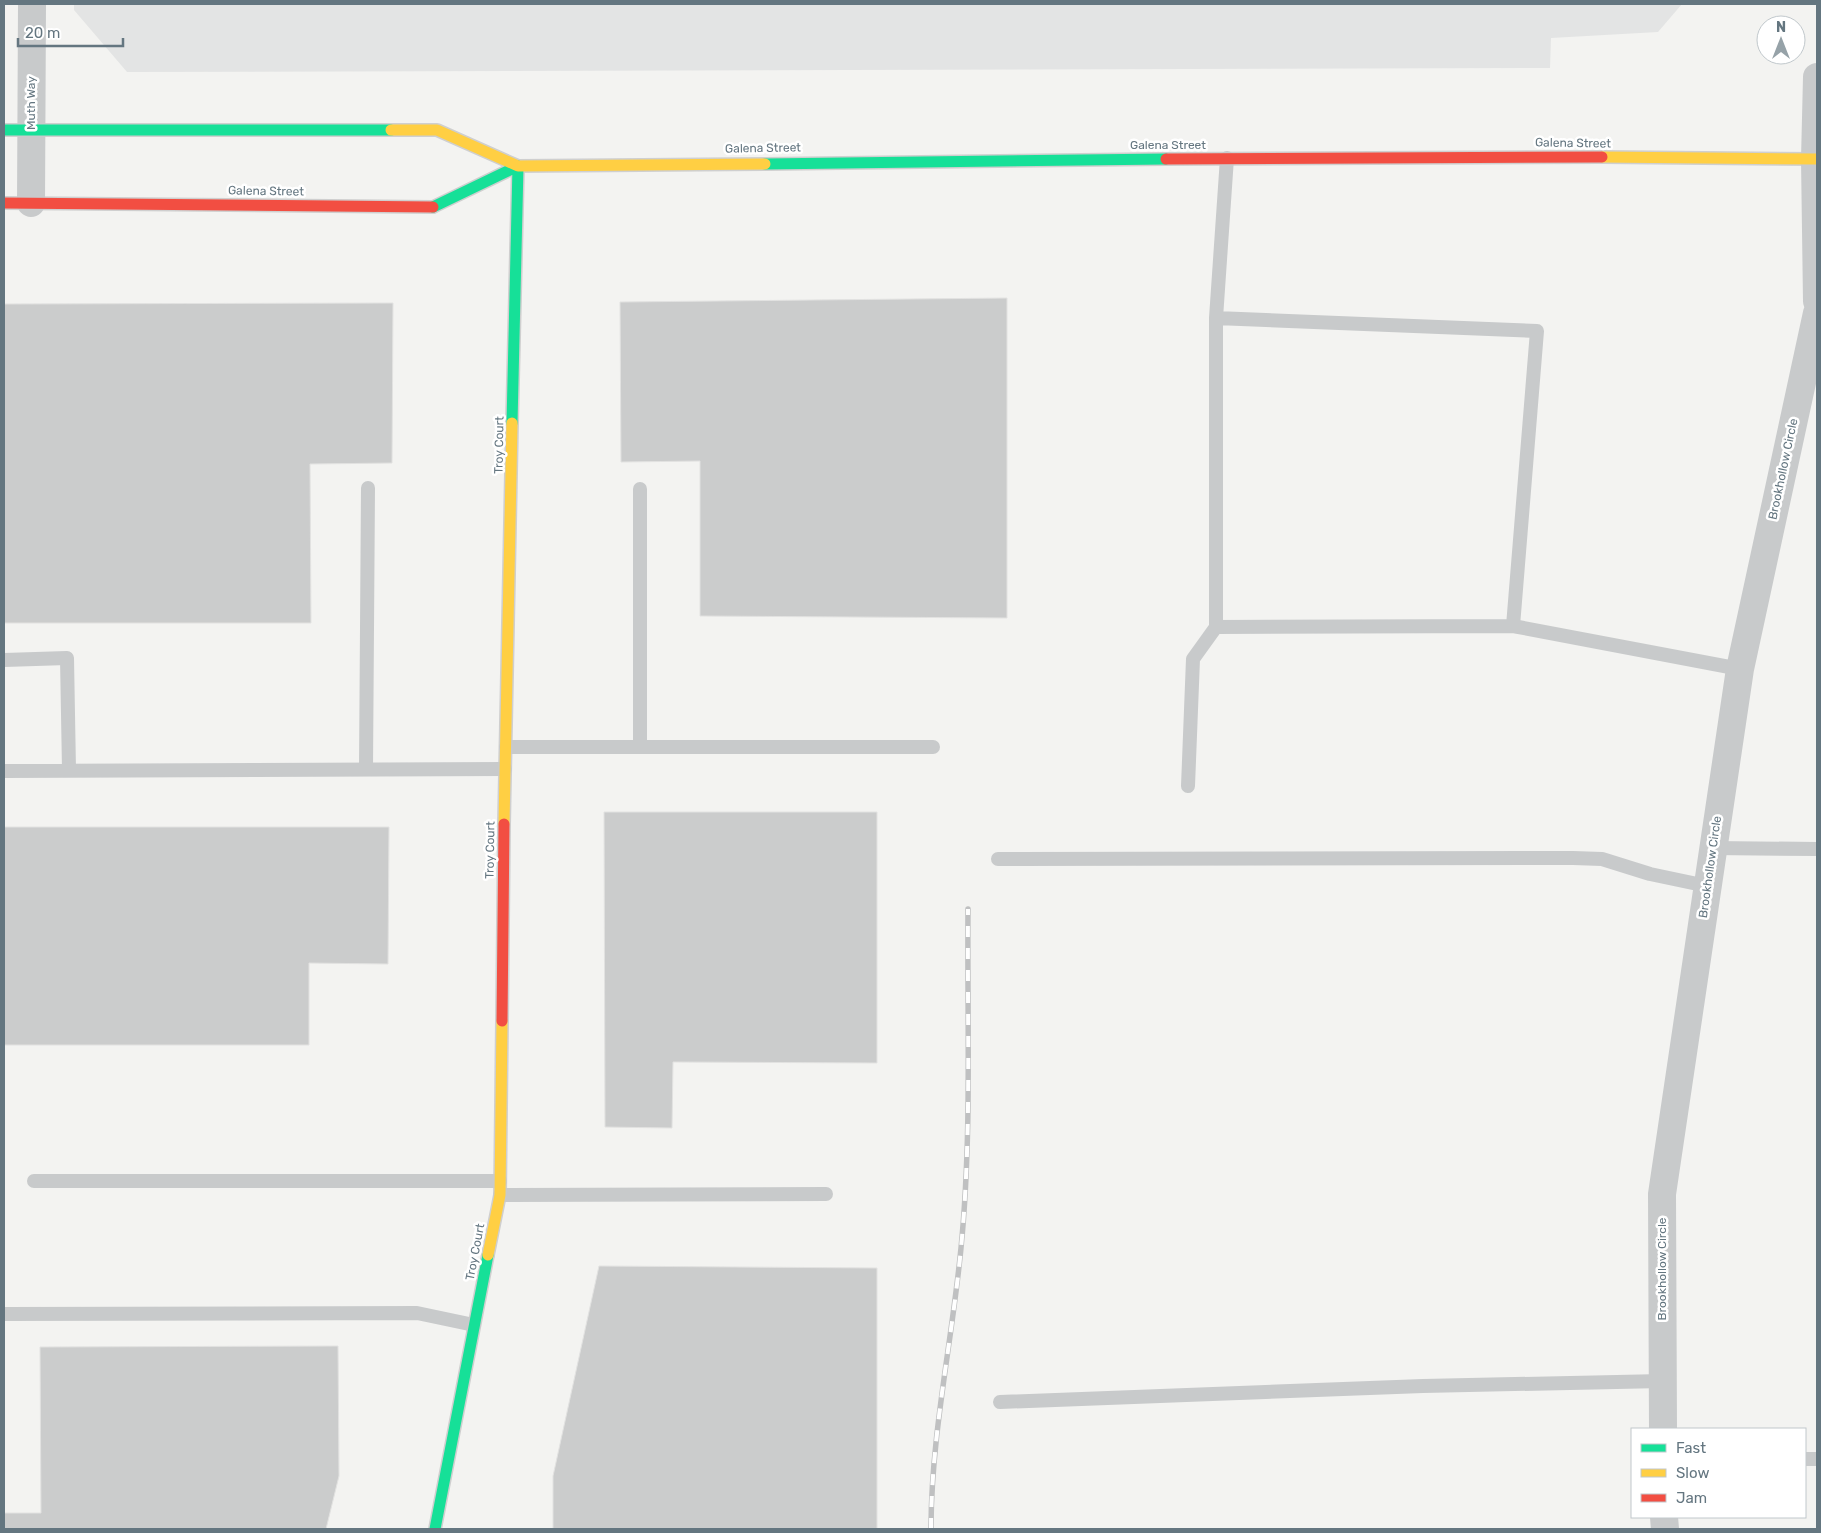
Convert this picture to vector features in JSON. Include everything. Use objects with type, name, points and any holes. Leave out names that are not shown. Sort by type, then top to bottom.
[{"type":"street","name":"Muth Way","points":[[31,203],[32,4]]},
{"type":"street","points":[[1817,77],[1817,301]]},
{"type":"street","name":"Galena Street","points":[[4,130],[437,130],[518,166],[1514,156],[1816,159]]},
{"type":"street","name":"Galena Street","points":[[4,203],[434,207],[518,166]]},
{"type":"street","name":"Troy Court","points":[[435,1529],[500,1195],[505,769],[518,166]]},
{"type":"street","name":"Brookhollow Circle","points":[[1663,1428],[1662,1194],[1740,669],[1817,313]]},
{"type":"lane","points":[[1188,786],[1193,660],[1216,628],[1216,318],[1228,158]]},
{"type":"lane","points":[[1216,318],[1537,331],[1512,626]]},
{"type":"lane","points":[[366,769],[368,488]]},
{"type":"lane","points":[[640,489],[640,747]]},
{"type":"lane","points":[[1216,628],[1512,626],[1740,669]]},
{"type":"lane","points":[[4,660],[67,658],[69,770]]},
{"type":"lane","points":[[506,747],[933,747]]},
{"type":"lane","points":[[4,771],[505,769]]},
{"type":"lane","points":[[1713,848],[1817,849]]},
{"type":"lane","points":[[998,859],[1602,859],[1650,874],[1707,886]]},
{"type":"lane","points":[[34,1181],[500,1181]]},
{"type":"lane","points":[[500,1195],[826,1194]]},
{"type":"lane","points":[[4,1314],[417,1313],[474,1325]]},
{"type":"lane","points":[[1000,1402],[1424,1386],[1663,1381]]},
{"type":"shaded area","points":[[74,4],[1682,4],[1658,32],[1551,38],[1550,68],[127,72],[74,10]]},
{"type":"building","points":[[1007,298],[1007,618],[700,616],[700,461],[621,462],[620,302]]},
{"type":"building","points":[[393,303],[392,463],[310,464],[311,623],[4,623],[4,304]]},
{"type":"building","points":[[604,812],[877,812],[877,1063],[673,1062],[672,1128],[605,1127]]},
{"type":"building","points":[[4,827],[389,827],[388,964],[309,963],[309,1045],[4,1045]]},
{"type":"building","points":[[599,1266],[877,1268],[877,1529],[553,1529],[553,1476]]},
{"type":"building","points":[[338,1346],[339,1476],[326,1529],[4,1529],[4,1513],[41,1513],[40,1347]]},
{"type":"railway","points":[[931,1529],[934,1459],[961,1248],[967,1164],[968,909]]},
{"type":"traffic: fast","points":[[4,130],[391,130]]},
{"type":"traffic: fast","points":[[765,164],[1166,159]]},
{"type":"traffic: fast","points":[[433,207],[518,166]]},
{"type":"traffic: fast","points":[[512,423],[518,166]]},
{"type":"traffic: fast","points":[[435,1529],[488,1255]]},
{"type":"traffic: slow","points":[[391,130],[437,130],[518,166],[765,164]]},
{"type":"traffic: slow","points":[[1602,157],[1817,159]]},
{"type":"traffic: slow","points":[[504,824],[512,423]]},
{"type":"traffic: slow","points":[[488,1255],[500,1195],[502,1021]]},
{"type":"traffic: jam","points":[[1166,159],[1602,157]]},
{"type":"traffic: jam","points":[[4,203],[433,207]]},
{"type":"traffic: jam","points":[[502,1021],[504,824]]}]
